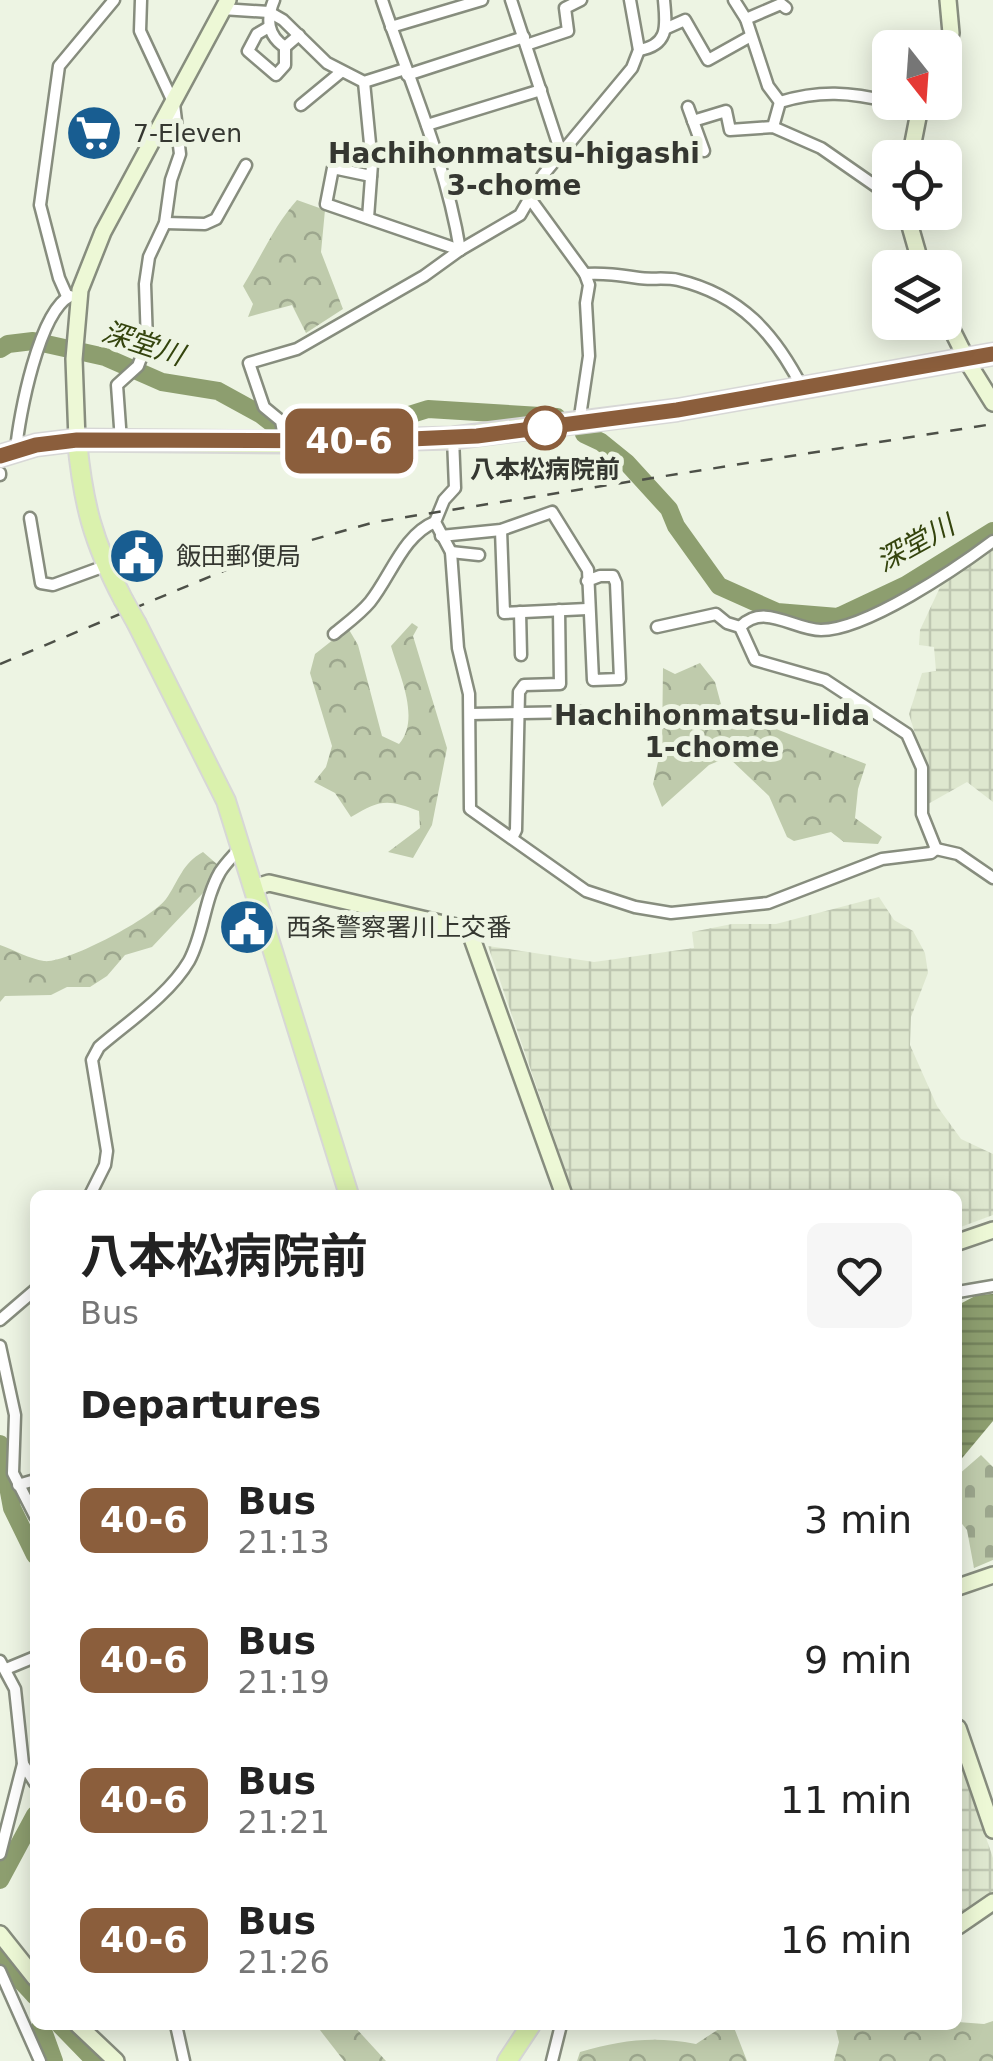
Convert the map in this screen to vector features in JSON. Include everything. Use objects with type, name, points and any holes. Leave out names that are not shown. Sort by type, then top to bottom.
[{"type":"highway","points":[[8,453],[77,440],[284,434],[452,438],[579,424],[993,354]]},
{"type":"main road","points":[[77,440],[82,498],[106,566],[226,801],[347,1190]]},
{"type":"main road","points":[[507,2061],[529,2030]]},
{"type":"street","points":[[73,297],[58,278],[40,204],[58,66],[114,0]]},
{"type":"street","points":[[121,441],[117,385],[138,366],[147,342],[149,257],[164,223],[180,154],[174,104],[140,31],[141,0]]},
{"type":"street","points":[[274,0],[269,12],[270,26],[285,47]]},
{"type":"street","points":[[382,0],[443,168],[460,250]]},
{"type":"street","points":[[391,27],[482,0]]},
{"type":"street","points":[[512,0],[561,154]]},
{"type":"street","points":[[77,440],[73,297],[225,5],[269,12],[327,63],[364,82],[568,31],[566,8],[581,0]]},
{"type":"street","points":[[284,434],[282,421],[264,408],[249,363],[297,349],[520,215],[544,174],[632,68],[639,50],[630,0]]},
{"type":"street","points":[[664,0],[667,28]]},
{"type":"street","points":[[734,0],[746,19],[768,86],[780,102]]},
{"type":"street","points":[[948,0],[951,30]]},
{"type":"street","points":[[746,19],[781,4],[786,8]]},
{"type":"street","points":[[639,50],[648,48],[667,28],[685,20],[708,60],[751,36]]},
{"type":"street","points":[[270,26],[256,34],[248,52],[276,76],[285,65],[285,47],[299,35]]},
{"type":"street","points":[[301,106],[341,72]]},
{"type":"street","points":[[364,82],[371,176],[368,218]]},
{"type":"street","points":[[426,125],[541,90]]},
{"type":"street","points":[[780,102],[810,93],[851,93],[872,98]]},
{"type":"street","points":[[772,128],[780,102]]},
{"type":"street","points":[[688,107],[704,151]]},
{"type":"street","points":[[693,121],[726,111],[730,130],[772,128],[821,148],[872,183]]},
{"type":"street","points":[[164,223],[204,224],[216,219],[246,165]]},
{"type":"street","points":[[371,176],[333,168],[326,204],[460,250]]},
{"type":"street","points":[[531,200],[589,285],[588,356],[579,424]]},
{"type":"street","points":[[584,274],[613,272],[677,280],[742,308],[774,337],[803,389]]},
{"type":"street","points":[[8,453],[40,337],[50,315],[73,297]]},
{"type":"street","points":[[958,340],[993,403]]},
{"type":"street","points":[[334,634],[369,604],[411,539],[436,522],[444,500],[455,488],[452,438]]},
{"type":"street","points":[[441,536],[501,530],[552,512],[588,570],[587,609],[592,680],[620,679],[616,583],[613,576],[588,581]]},
{"type":"street","points":[[30,518],[41,584],[53,585],[106,566]]},
{"type":"street","points":[[436,522],[451,552],[458,648],[469,694],[470,810],[586,891],[635,907],[671,913],[768,904],[882,859],[931,853],[936,848]]},
{"type":"street","points":[[501,530],[504,613],[587,609]]},
{"type":"street","points":[[740,626],[760,616],[821,630],[850,626],[952,572],[993,541]]},
{"type":"street","points":[[451,552],[479,555]]},
{"type":"street","points":[[512,838],[516,830],[519,692],[524,685],[560,684],[558,610]]},
{"type":"street","points":[[520,612],[521,654]]},
{"type":"street","points":[[657,626],[716,614],[740,626]]},
{"type":"street","points":[[740,626],[755,660],[825,680],[907,734],[922,768],[922,814],[936,848]]},
{"type":"street","points":[[470,714],[580,712]]},
{"type":"street","points":[[92,1190],[106,1151],[92,1060],[98,1048],[171,984],[188,962],[202,932],[214,884],[240,848]]},
{"type":"street","points":[[936,848],[958,854],[993,878]]},
{"type":"street","points":[[253,888],[269,883],[468,930],[562,1190]]},
{"type":"street","points":[[962,1241],[993,1230]]},
{"type":"street","points":[[962,1291],[993,1286]]},
{"type":"street","points":[[0,1320],[30,1294]]},
{"type":"street","points":[[0,1346],[14,1415],[14,1473],[30,1507]]},
{"type":"street","points":[[0,1477],[14,1473]]},
{"type":"street","points":[[18,1485],[30,1481]]},
{"type":"street","points":[[962,1586],[993,1575]]},
{"type":"street","points":[[0,1854],[23,1764],[15,1690],[3,1665],[30,1658]]},
{"type":"street","points":[[962,1740],[993,1830]]},
{"type":"street","points":[[23,1764],[30,1775]]},
{"type":"street","points":[[962,1923],[993,1902]]},
{"type":"street","points":[[0,1934],[30,1972]]},
{"type":"street","points":[[0,1971],[40,2061]]},
{"type":"street","points":[[83,2030],[116,2061]]},
{"type":"street","points":[[177,2030],[184,2061]]},
{"type":"street","points":[[552,2061],[559,2030]]},
{"type":"shaded area","points":[[993,547],[993,802],[967,782],[928,804],[923,798],[927,773],[909,714],[922,673],[936,671],[934,647],[919,645],[920,630],[942,583]]},
{"type":"shaded area","points":[[879,897],[894,920],[913,931],[925,953],[928,973],[911,1017],[910,1045],[937,1106],[961,1139],[993,1154],[993,1215],[962,1227],[962,1190],[572,1190],[488,946],[594,962],[694,948],[692,932],[732,924],[776,924]]},
{"type":"shaded area","points":[[993,1294],[993,1421],[962,1458],[962,1303],[977,1295]]},
{"type":"shaded area","points":[[962,1768],[993,1858],[993,1893],[962,1915]]},
{"type":"green space","points":[[297,200],[325,210],[321,252],[343,309],[306,333],[292,305],[248,317],[253,304],[243,286]]},
{"type":"green space","points":[[412,623],[418,627],[413,636],[447,748],[432,825],[413,858],[388,852],[420,828],[419,811],[384,803],[351,817],[335,793],[314,782],[326,767],[332,746],[310,673],[315,654],[348,628],[358,645],[382,736],[399,744],[405,734],[408,709],[391,646]]},
{"type":"green space","points":[[700,663],[715,682],[722,708],[866,764],[855,818],[882,837],[878,844],[844,842],[831,832],[794,841],[787,837],[769,796],[728,757],[709,765],[662,807],[653,784],[662,744],[663,668],[675,674]]},
{"type":"green space","points":[[203,852],[218,865],[203,893],[152,947],[125,955],[107,976],[90,987],[67,987],[51,995],[5,996],[0,1002],[0,945],[44,961],[89,948],[158,907],[185,867]]},
{"type":"green space","points":[[981,1455],[993,1467],[993,1560],[974,1568],[967,1530],[962,1524],[962,1472]]},
{"type":"green space","points":[[993,2021],[993,2061],[834,2061],[839,2042],[836,2030],[962,2030],[962,2022]]},
{"type":"green space","points":[[320,2030],[358,2030],[386,2061],[344,2061]]},
{"type":"green space","points":[[717,2030],[735,2030],[747,2061],[577,2061],[580,2052],[624,2042],[666,2040],[696,2044]]},
{"type":"waterway","name":"深堂川","points":[[0,349],[33,341],[105,357],[162,382],[218,391],[278,428],[361,430],[428,409],[557,417]]},
{"type":"waterway","name":"深堂川","points":[[584,434],[627,463],[669,509],[676,526],[719,586],[777,612],[838,617],[906,585],[993,531]]},
{"type":"waterway","points":[[0,1444],[12,1508],[30,1545]]},
{"type":"waterway","points":[[0,1880],[30,1824]]},
{"type":"waterway","points":[[0,1949],[30,1990]]},
{"type":"waterway","points":[[43,2030],[54,2061]]},
{"type":"waterway","points":[[65,2030],[95,2061]]},
{"type":"railway","points":[[0,664],[269,552],[375,522],[993,424]]},
{"type":"bus line","name":"40-6","points":[[0,456],[36,445],[77,440],[367,441],[477,436],[677,410],[993,354]]},
{"type":"place","name":"7-Eleven","points":[[94,133]]},
{"type":"place","name":"八本松病院前","points":[[545,428]]},
{"type":"place","name":"飯田郵便局","points":[[137,556]]},
{"type":"place","name":"西条警察署川上交番","points":[[247,927]]},
{"type":"district","name":"Hachihonmatsu-higashi 3-chome","points":[[514,169]]},
{"type":"district","name":"Hachihonmatsu-Iida 1-chome","points":[[712,731]]}]
